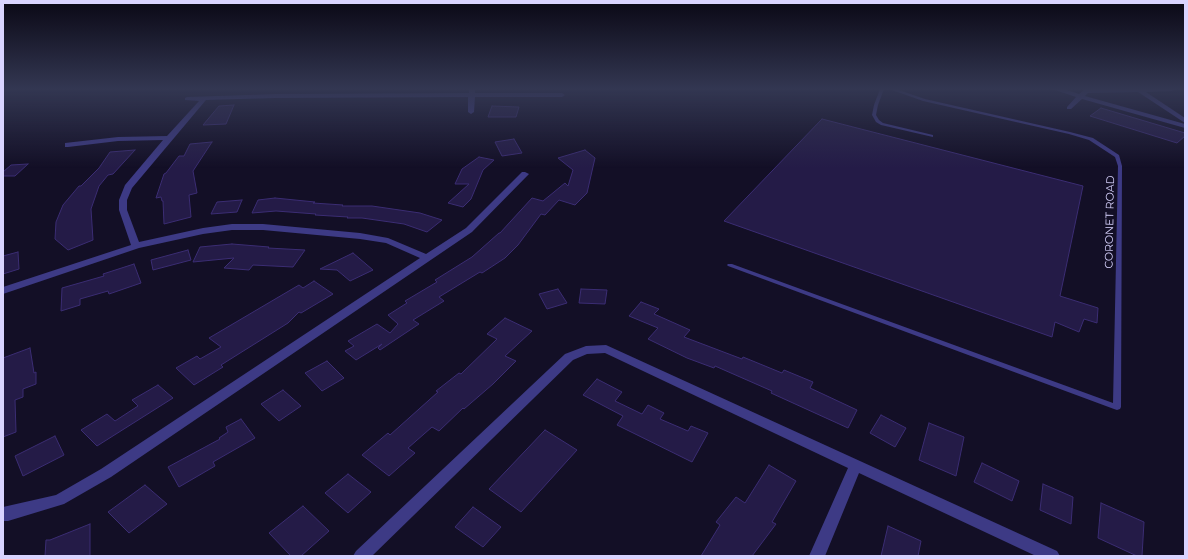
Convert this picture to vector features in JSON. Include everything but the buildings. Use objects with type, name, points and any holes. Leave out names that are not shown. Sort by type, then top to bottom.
[{"type":"street","points":[[136,246],[123,210],[123,200],[128,187],[190,115]]},
{"type":"street","points":[[1146,115],[1185,126]]},
{"type":"street","points":[[1176,115],[1185,121]]},
{"type":"street","points":[[68,145],[118,139],[169,138]]},
{"type":"street","points":[[3,514],[8,514],[59,500],[106,473],[469,230],[525,174]]},
{"type":"street","points":[[3,291],[136,246],[203,231],[232,227],[263,227],[360,236],[388,241],[427,258]]},
{"type":"street","points":[[361,556],[569,357],[586,350],[606,349],[1052,556]]},
{"type":"street","points":[[817,556],[856,465]]},
{"type":"lane","points":[[874,115],[877,121],[882,124],[931,136]]},
{"type":"lane","name":"CORONET ROAD","points":[[730,265],[1117,407],[1120,166],[1117,156],[1091,139],[991,115]]}]
